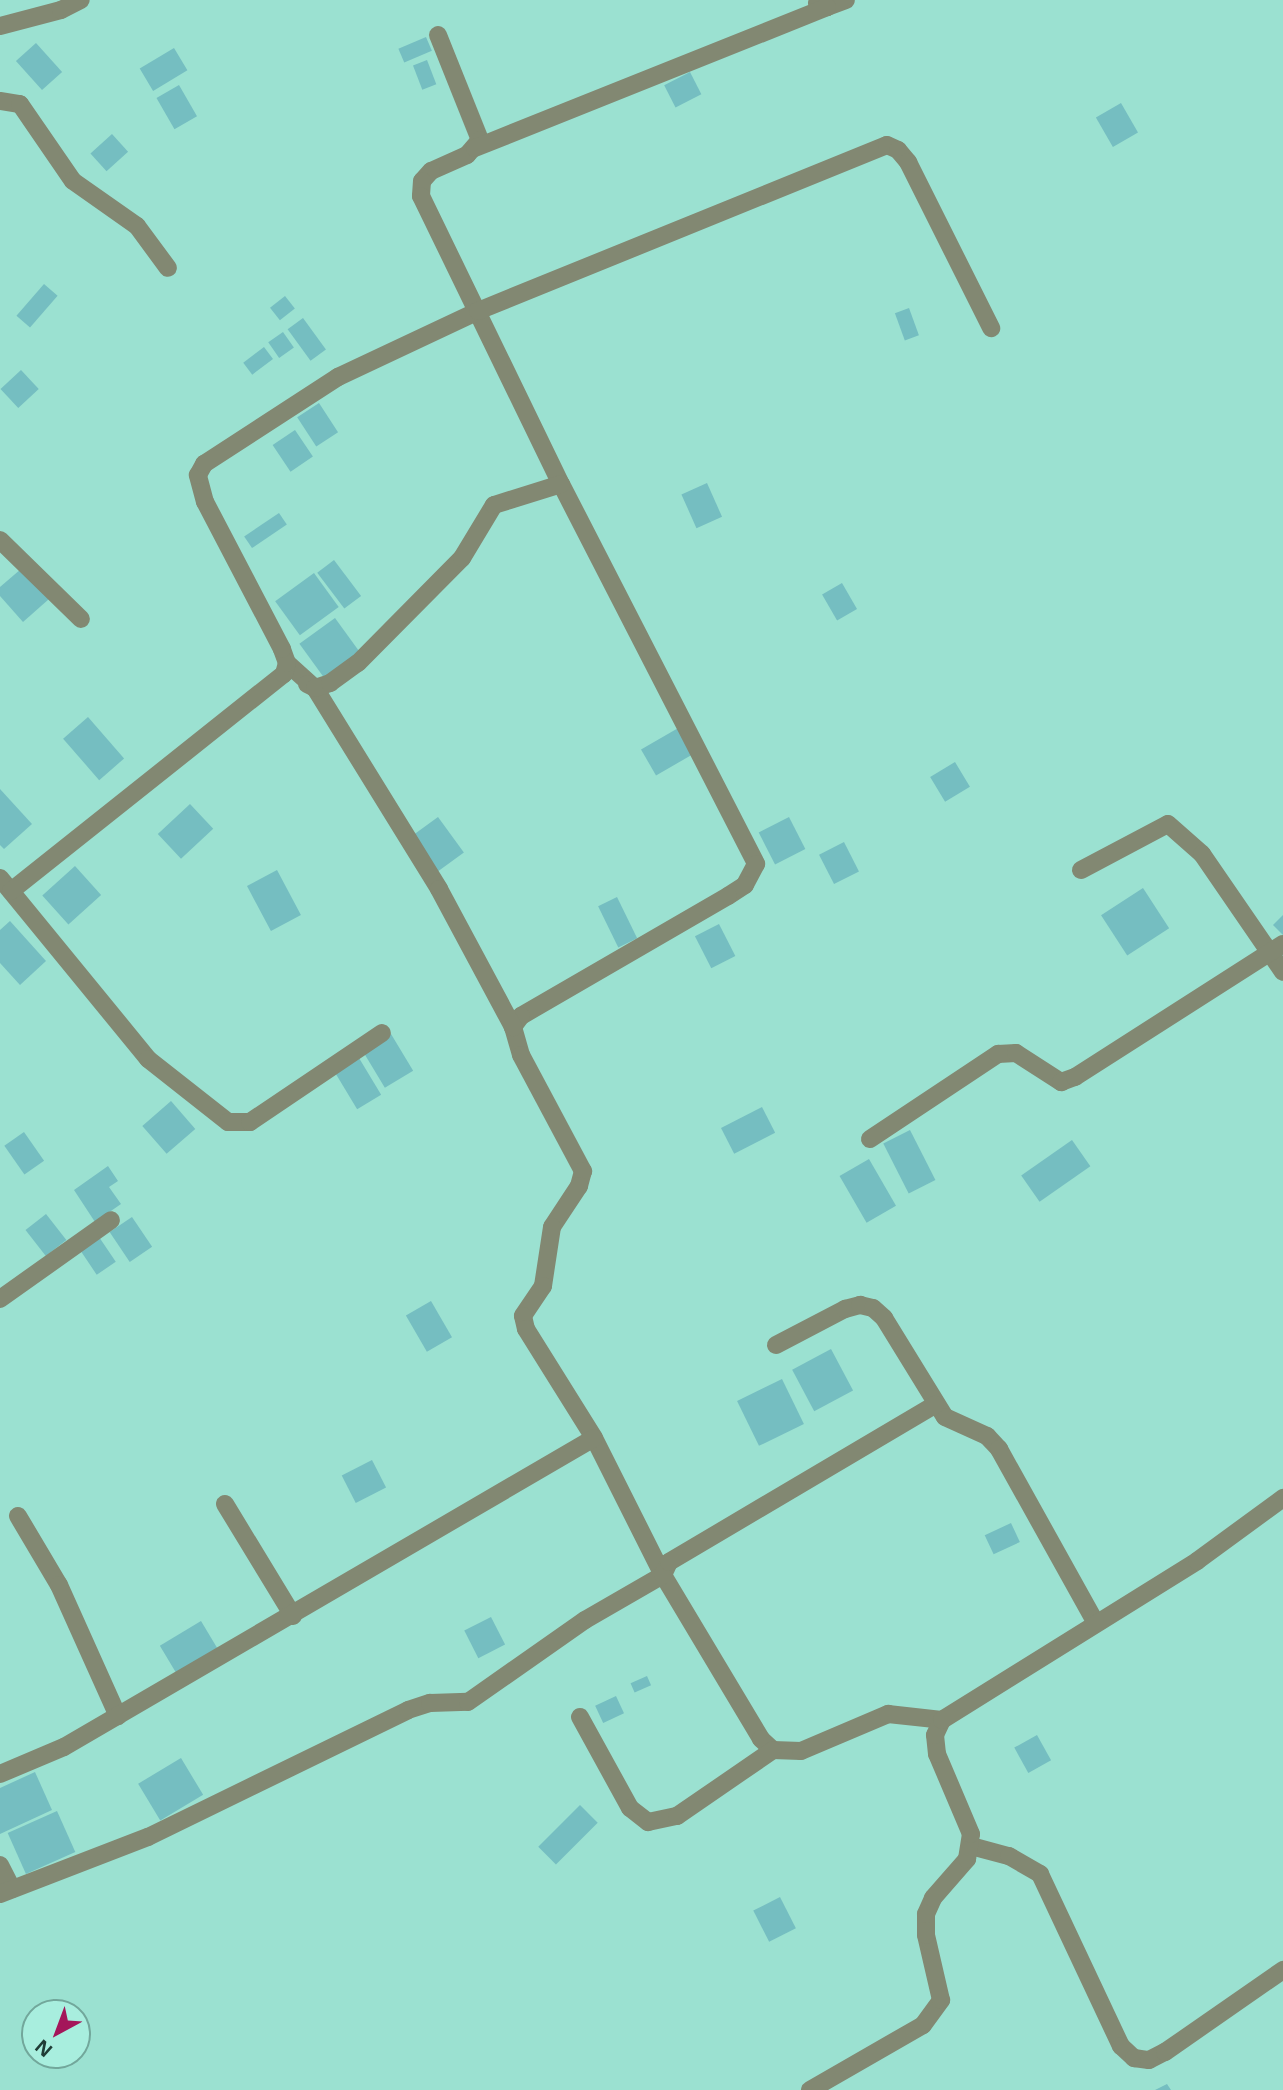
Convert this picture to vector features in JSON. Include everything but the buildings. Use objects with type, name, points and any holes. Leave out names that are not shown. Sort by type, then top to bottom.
[{"type":"street","points":[[0,26],[61,10],[80,0]]},
{"type":"street","points":[[513,1027],[521,1016],[728,896],[754,874],[756,864],[561,484],[421,196],[422,181],[431,171],[475,148],[820,3],[846,0]]},
{"type":"street","points":[[438,35],[478,129],[475,148]]},
{"type":"street","points":[[0,101],[20,104],[73,181],[138,226],[167,268]]},
{"type":"street","points":[[773,1750],[747,1722],[663,1575],[593,1438],[534,1344],[523,1316],[543,1286],[552,1227],[579,1186],[583,1171],[521,1055],[513,1027],[439,890],[315,688],[286,669],[205,502],[198,475],[204,464],[338,377],[478,311],[887,145],[898,150],[908,162],[991,328]]},
{"type":"street","points":[[315,688],[358,663],[462,558],[494,505],[561,484]]},
{"type":"street","points":[[0,540],[82,619]]},
{"type":"street","points":[[286,669],[6,884],[148,1059],[229,1122],[250,1122],[382,1033]]},
{"type":"street","points":[[1081,870],[1168,824],[1202,854],[1276,948],[1283,972]]},
{"type":"street","points":[[870,1139],[998,1055],[1016,1053],[1061,1082],[1075,1077],[1276,948]]},
{"type":"street","points":[[0,1299],[110,1220]]},
{"type":"street","points":[[776,1345],[845,1309],[860,1305],[873,1308],[884,1318],[935,1405],[945,1417],[987,1436],[999,1448],[1096,1623]]},
{"type":"street","points":[[0,1866],[6,1891],[148,1837],[420,1705],[468,1703],[585,1620],[663,1575],[669,1562],[935,1405]]},
{"type":"street","points":[[0,1774],[65,1746],[118,1716],[593,1438]]},
{"type":"street","points":[[810,2090],[908,2035],[936,2013],[941,1986],[926,1935],[926,1914],[933,1898],[967,1859],[971,1846],[971,1834],[937,1754],[935,1735],[942,1720],[1197,1561],[1283,1498]]},
{"type":"street","points":[[225,1504],[293,1616]]},
{"type":"street","points":[[19,1516],[59,1585],[118,1716]]},
{"type":"street","points":[[580,1717],[630,1808],[648,1822],[677,1816],[773,1750],[800,1751],[888,1714],[942,1720]]},
{"type":"street","points":[[971,1846],[1009,1856],[1040,1874],[1121,2046],[1134,2058],[1149,2060],[1165,2052],[1283,1970]]}]
